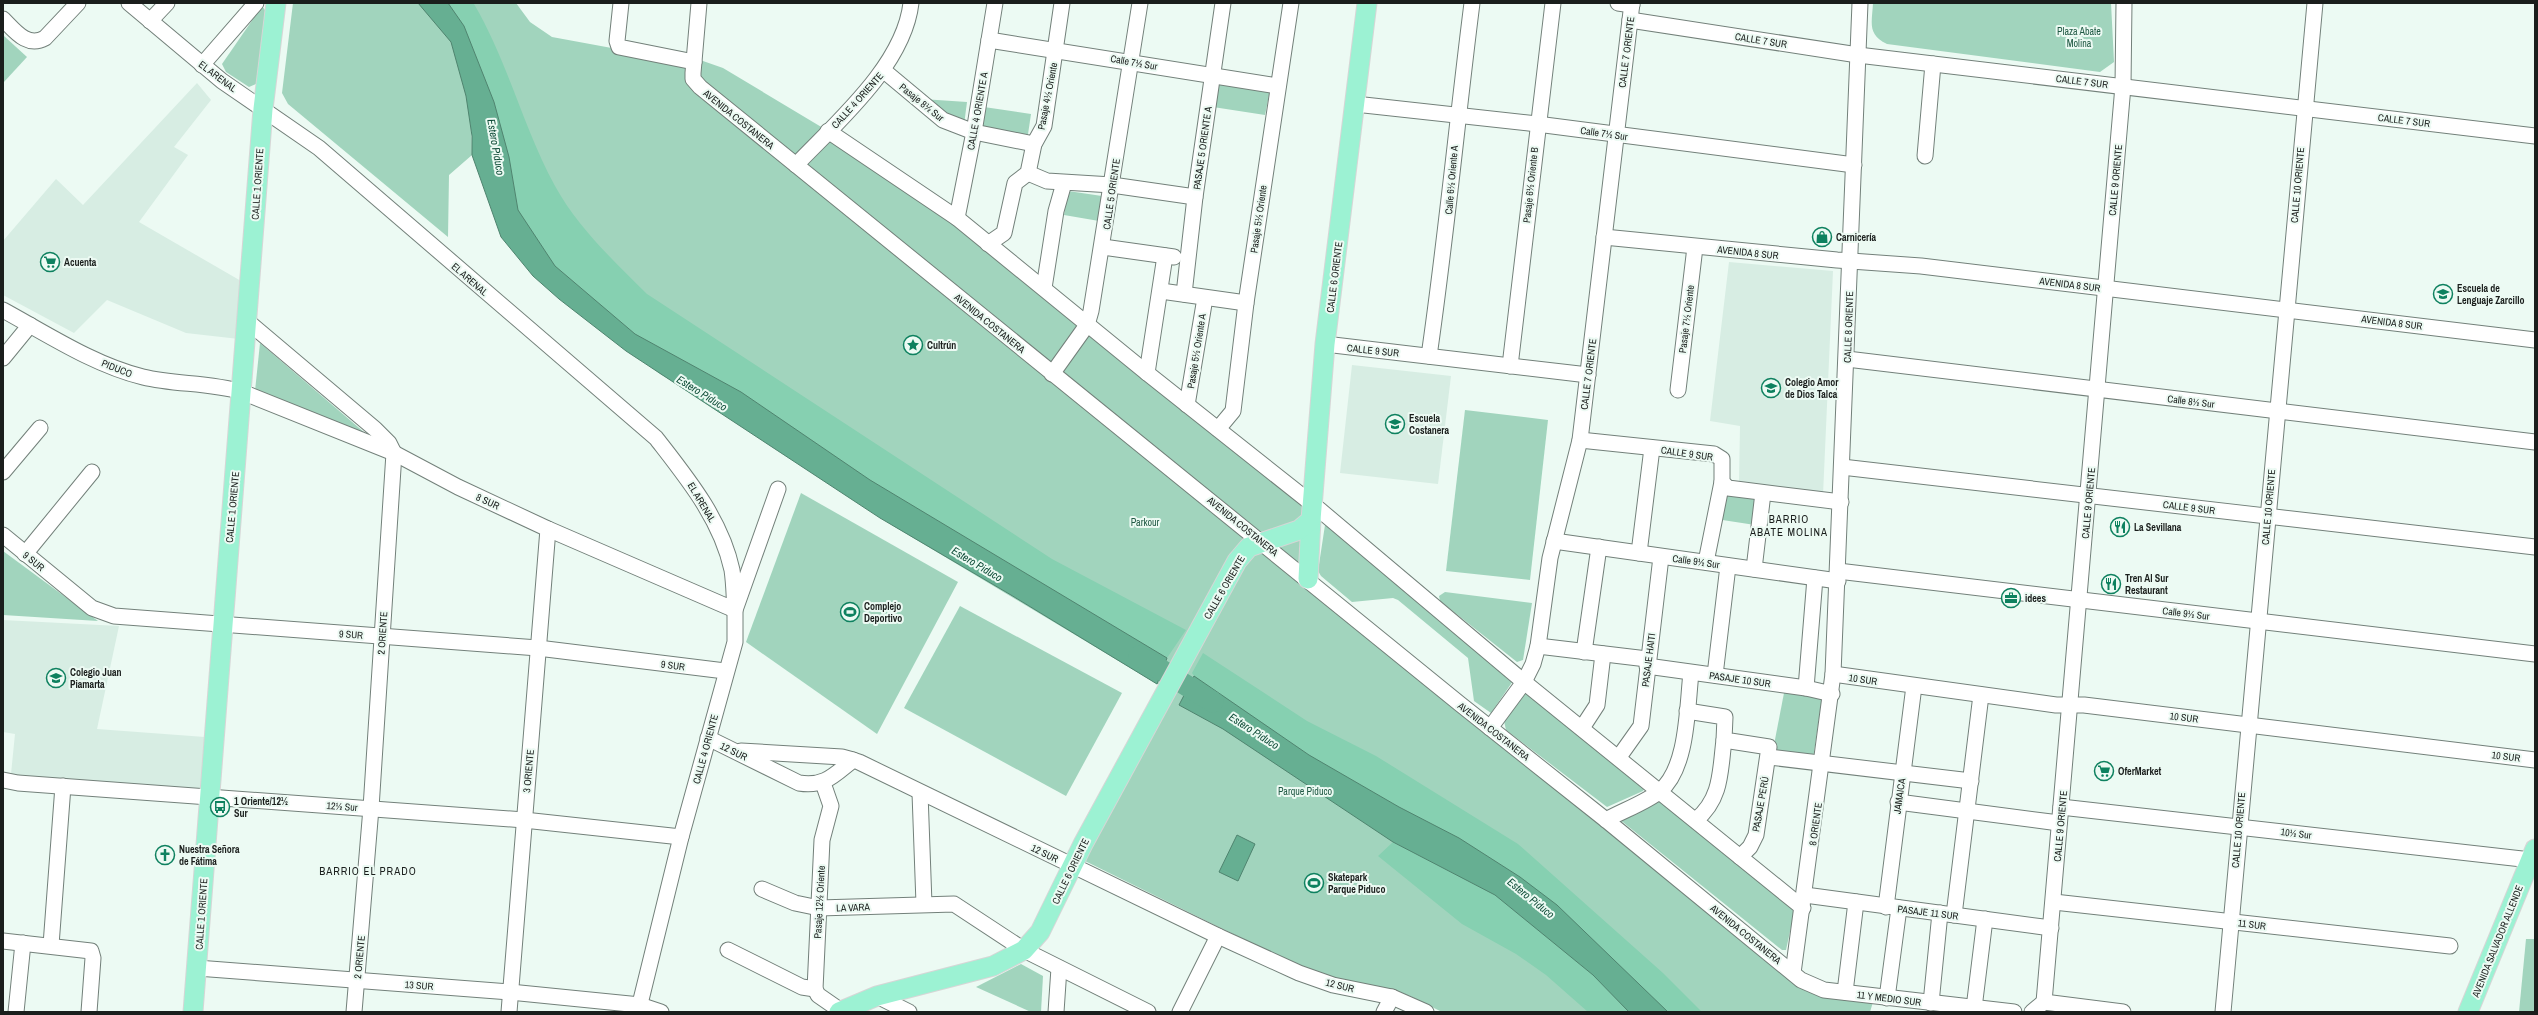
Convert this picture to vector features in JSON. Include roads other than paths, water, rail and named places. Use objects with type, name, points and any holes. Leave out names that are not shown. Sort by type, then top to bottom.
[{"type":"main road","name":"CALLE 1 ORIENTE","points":[[193,1012],[263,109],[276,3]]},
{"type":"main road","name":"CALLE 6 ORIENTE","points":[[840,1011],[877,996],[993,966],[1024,950],[1040,932],[1073,866],[1237,561],[1249,546],[1299,530],[1312,512],[1325,344],[1368,3]]},
{"type":"main road","points":[[1308,580],[1312,512]]},
{"type":"main road","name":"AVENIDA SALVADOR ALLENDE","points":[[2468,1012],[2532,864]]},
{"type":"street","points":[[5,24],[31,43],[38,42],[78,3]]},
{"type":"street","name":"EL ARENAL","points":[[129,3],[202,65],[320,148],[656,438],[695,487],[720,534],[732,570],[735,610]]},
{"type":"street","points":[[150,22],[167,3]]},
{"type":"street","points":[[202,65],[256,3]]},
{"type":"street","points":[[621,3],[617,41],[620,47],[694,62],[699,3]]},
{"type":"street","name":"CALLE 4 ORIENTE","points":[[796,166],[883,70],[904,35],[909,21],[911,3]]},
{"type":"street","name":"CALLE 4 ORIENTE A","points":[[957,218],[974,132],[995,3]]},
{"type":"street","name":"Pasaje 4½ Oriente","points":[[1028,173],[1034,144],[1044,126],[1062,3]]},
{"type":"street","name":"CALLE 5 ORIENTE","points":[[1052,374],[1087,325],[1103,247],[1140,3]]},
{"type":"street","name":"PASAJE 5 ORIENTE A","points":[[1184,294],[1195,197],[1223,3]]},
{"type":"street","name":"Pasaje 5½ Oriente","points":[[1218,429],[1233,411],[1246,303],[1291,3]]},
{"type":"street","name":"Calle 6½ Oriente A","points":[[1429,356],[1446,241],[1457,116],[1472,3]]},
{"type":"street","name":"Pasaje 6½ Oriente B","points":[[1510,366],[1537,124],[1553,3]]},
{"type":"street","name":"CALLE 8 ORIENTE","points":[[1834,674],[1860,3]]},
{"type":"street","name":"CALLE 9 ORIENTE","points":[[2044,1002],[2054,902],[2123,86],[2124,3]]},
{"type":"street","name":"CALLE 10 ORIENTE","points":[[2223,1012],[2276,411],[2315,3]]},
{"type":"street","name":"CALLE 7 ORIENTE","points":[[1490,728],[1524,682],[1533,664],[1538,646],[1554,541],[1580,440],[1630,20],[1627,4]]},
{"type":"street","name":"CALLE 7 SUR","points":[[1630,20],[1858,55],[2304,107],[2535,136]]},
{"type":"street","name":"Calle 7½ Sur","points":[[989,40],[1132,61],[1278,86]]},
{"type":"street","name":"AVENIDA COSTANERA","points":[[694,62],[694,79],[700,87],[1052,374],[1261,541],[1793,973]]},
{"type":"street","points":[[1925,156],[1933,64]]},
{"type":"street","name":"Pasaje 8½ Sur","points":[[883,70],[943,120],[974,132],[1034,144]]},
{"type":"street","name":"Calle 7½ Sur","points":[[1355,104],[1537,124],[1854,165]]},
{"type":"street","points":[[828,131],[957,218],[1044,288],[1087,325],[1218,429],[1312,512],[1619,757],[1740,857],[1804,902]]},
{"type":"street","points":[[988,244],[1004,233],[1015,183],[1028,173],[1047,182],[1112,185],[1195,197]]},
{"type":"street","points":[[1044,288],[1056,211],[1064,183]]},
{"type":"street","name":"AVENIDA 8 SUR","points":[[1604,237],[1695,247],[1921,266],[2106,289],[2286,308],[2535,340]]},
{"type":"street","points":[[1103,247],[1187,259]]},
{"type":"street","name":"Pasaje 7½ Oriente","points":[[1678,390],[1695,247]]},
{"type":"street","points":[[1147,373],[1161,291],[1165,256]]},
{"type":"street","points":[[1161,291],[1246,303]]},
{"type":"street","name":"Pasaje 5½ Oriente A","points":[[1187,405],[1205,298]]},
{"type":"street","name":"PIDUCO","points":[[3,310],[103,363],[129,373],[155,380],[219,386],[242,392]]},
{"type":"street","points":[[247,320],[375,429],[389,443],[394,453]]},
{"type":"street","points":[[3,358],[30,325]]},
{"type":"street","name":"CALLE 9 SUR","points":[[1325,344],[1588,375]]},
{"type":"street","name":"Calle 8½ Sur","points":[[1847,359],[2535,442]]},
{"type":"street","name":"8 SUR","points":[[242,392],[394,453],[458,487],[548,529],[735,610]]},
{"type":"street","points":[[3,472],[40,428]]},
{"type":"street","name":"CALLE 9 SUR","points":[[1580,440],[1714,454],[1722,459],[1722,482]]},
{"type":"street","points":[[1639,553],[1652,448]]},
{"type":"street","name":"2 ORIENTE","points":[[354,1012],[371,808],[394,453]]},
{"type":"street","name":"CALLE 9 SUR","points":[[1842,467],[2535,547]]},
{"type":"street","points":[[25,554],[92,472]]},
{"type":"street","points":[[1722,482],[1728,488],[1841,502]]},
{"type":"street","points":[[1706,562],[1722,482]]},
{"type":"street","name":"CALLE 4 ORIENTE","points":[[639,1009],[681,837],[735,642],[735,610],[778,489]]},
{"type":"street","points":[[1754,569],[1763,493]]},
{"type":"street","name":"3 ORIENTE","points":[[509,1012],[548,529]]},
{"type":"street","name":"9 SUR","points":[[3,535],[92,608],[102,613],[223,625],[538,648],[726,671]]},
{"type":"street","name":"Calle 9½ Sur","points":[[1554,541],[1815,578],[1838,576],[2079,600],[2535,654]]},
{"type":"street","points":[[1584,652],[1599,547]]},
{"type":"street","name":"PASAJE HAITI","points":[[1619,757],[1641,726],[1647,662],[1661,557]]},
{"type":"street","points":[[1715,675],[1728,566]]},
{"type":"street","points":[[1806,688],[1815,578]]},
{"type":"street","name":"PASAJE 10 SUR","points":[[1538,646],[1603,654],[1647,662],[1691,673],[1806,688],[1832,694]]},
{"type":"street","points":[[1582,728],[1597,705],[1603,654]]},
{"type":"street","points":[[1606,820],[1660,792],[1676,772],[1687,710],[1691,673]]},
{"type":"street","name":"10 SUR","points":[[1834,674],[2070,706],[2084,705],[2535,760]]},
{"type":"street","name":"8 ORIENTE","points":[[1793,973],[1823,764],[1834,674]]},
{"type":"street","name":"JAMAICA","points":[[1887,998],[1898,802],[1914,686]]},
{"type":"street","points":[[1931,1003],[1968,810],[1981,695]]},
{"type":"street","points":[[1687,710],[1725,717],[1724,740],[1716,795],[1711,805],[1696,820]]},
{"type":"street","name":"12 SUR","points":[[708,738],[799,783],[813,785],[823,783]]},
{"type":"street","points":[[1724,740],[1823,764],[1971,780]]},
{"type":"street","name":"12 SUR","points":[[735,751],[842,757],[853,760],[883,772],[920,792],[1073,866],[1218,936],[1299,973],[1333,985],[1392,997],[1426,1012]]},
{"type":"street","name":"PASAJE PERÚ","points":[[1740,857],[1750,847],[1756,835],[1769,752]]},
{"type":"street","points":[[823,783],[853,760]]},
{"type":"street","name":"12½ Sur","points":[[3,780],[63,786],[524,820],[681,837]]},
{"type":"street","name":"Pasaje 12½ Oriente","points":[[815,989],[822,840],[831,806],[823,783]]},
{"type":"street","points":[[51,945],[63,786]]},
{"type":"street","points":[[920,792],[924,904]]},
{"type":"street","points":[[1898,802],[2060,823]]},
{"type":"street","name":"10½ Sur","points":[[2061,807],[2239,827],[2532,864]]},
{"type":"street","name":"LA VARA","points":[[762,889],[795,903],[819,908],[954,904],[1024,950],[1148,1012]]},
{"type":"street","name":"PASAJE 11 SUR","points":[[1804,902],[1856,902],[2051,928]]},
{"type":"street","points":[[1845,992],[1856,902]]},
{"type":"street","name":"11 SUR","points":[[2054,902],[2450,946]]},
{"type":"street","points":[[1974,1008],[1985,919]]},
{"type":"street","points":[[1182,1012],[1218,936]]},
{"type":"street","points":[[3,941],[51,945],[91,951],[93,958],[89,1012]]},
{"type":"street","points":[[16,1012],[23,943]]},
{"type":"street","points":[[728,950],[802,987],[815,989],[818,995],[840,1011]]},
{"type":"street","name":"13 SUR","points":[[197,968],[510,992],[661,1012]]},
{"type":"street","points":[[1056,1012],[1059,968]]},
{"type":"street","name":"11 Y MEDIO SUR","points":[[1793,973],[1808,985],[1845,992],[2014,1012]]},
{"type":"street","points":[[877,996],[908,1012]]},
{"type":"street","points":[[1384,1012],[1392,997]]},
{"type":"street","points":[[2032,1012],[2044,1002],[2122,1012]]},
{"type":"water","points":[[418,3],[448,3],[464,26],[494,102],[509,157],[518,210],[555,266],[635,334],[741,392],[870,480],[1167,658],[1157,684],[1011,595],[880,518],[626,351],[559,299],[533,276],[501,237],[472,155],[472,136],[466,96],[451,42]]},
{"type":"water","points":[[1194,676],[1309,755],[1399,807],[1459,838],[1520,877],[1557,905],[1668,1012],[1629,1012],[1593,975],[1495,895],[1393,842],[1223,729],[1179,705]]},
{"type":"water","points":[[1237,835],[1255,844],[1238,881],[1219,872]]},
{"type":"waterway","name":"Estero Piduco","points":[[1139,656],[1213,702]]},
{"type":"place","name":"Carnicería","points":[[1822,237]]},
{"type":"place","name":"Acuenta","points":[[50,262]]},
{"type":"place","name":"Escuela de Lenguaje Zarcillo","points":[[2443,294]]},
{"type":"place","name":"Cultrún","points":[[913,345]]},
{"type":"place","name":"Colegio Amor de Dios Talca","points":[[1771,388]]},
{"type":"place","name":"Escuela Costanera","points":[[1395,424]]},
{"type":"place","name":"La Sevillana","points":[[2120,527]]},
{"type":"place","name":"Tren Al Sur Restaurant","points":[[2111,584]]},
{"type":"place","name":"idees","points":[[2011,598]]},
{"type":"place","name":"Complejo Deportivo","points":[[850,612]]},
{"type":"place","name":"Colegio Juan Piamarta","points":[[56,678]]},
{"type":"place","name":"OferMarket","points":[[2104,771]]},
{"type":"place","name":"1 Oriente/12½ Sur","points":[[220,807]]},
{"type":"place","name":"Nuestra Señora de Fátima","points":[[165,855]]},
{"type":"place","name":"Skatepark Parque Piduco","points":[[1314,883]]},
{"type":"district","name":"BARRIO ABATE MOLINA","points":[[1789,525]]},
{"type":"district","name":"BARRIO EL PRADO","points":[[368,871]]},
{"type":"park label","name":"Plaza Abate Molina","points":[[2079,36]]},
{"type":"park label","name":"Parkour","points":[[1145,522]]},
{"type":"park label","name":"Parque Piduco","points":[[1305,791]]}]
